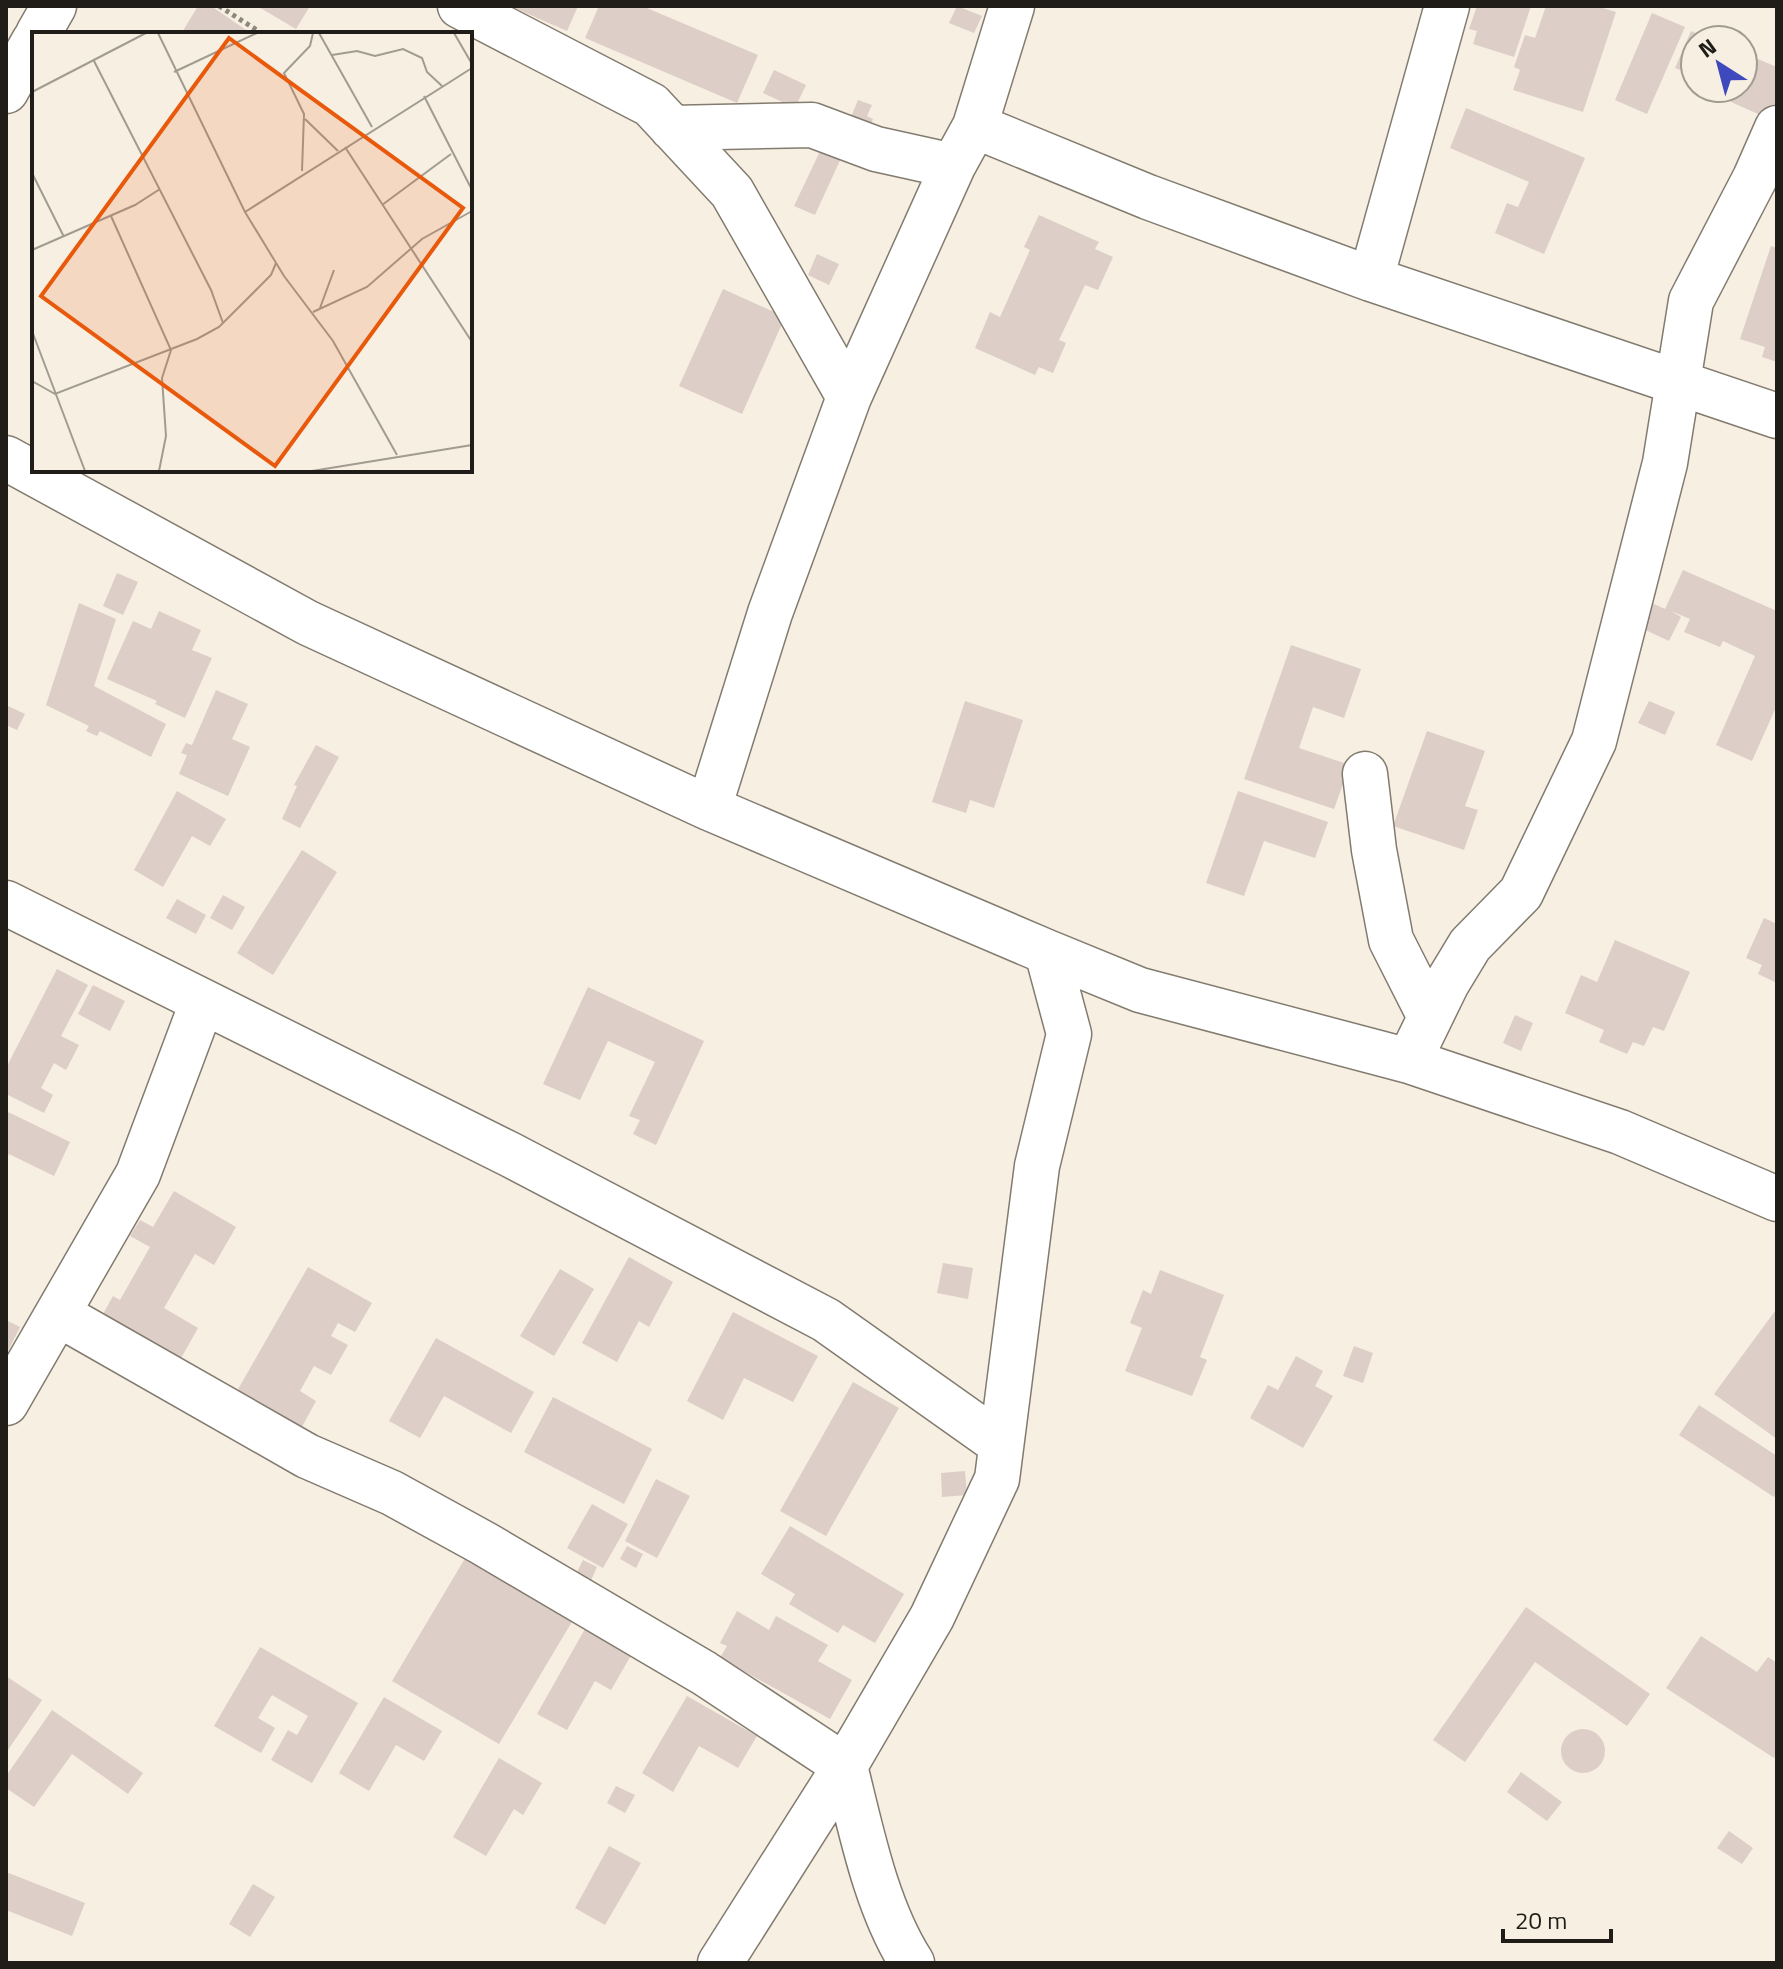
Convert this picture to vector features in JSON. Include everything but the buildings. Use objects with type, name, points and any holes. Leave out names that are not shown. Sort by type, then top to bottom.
[{"type":"street","points":[[39,32],[54,6]]},
{"type":"street","points":[[460,6],[651,105],[732,192],[849,397]]},
{"type":"street","points":[[709,808],[770,613],[849,397],[953,166],[975,126],[1012,6]]},
{"type":"street","points":[[1371,279],[1447,6]]},
{"type":"street","points":[[6,91],[32,45]]},
{"type":"street","points":[[672,128],[812,125],[876,149],[953,166]]},
{"type":"street","points":[[975,126],[1148,197],[1371,279],[1777,416]]},
{"type":"street","points":[[1409,1061],[1470,945],[1521,893],[1594,741],[1665,463],[1691,301],[1755,178],[1777,128]]},
{"type":"street","points":[[6,458],[308,623],[709,808],[1047,952],[1140,990],[1409,1061],[1620,1132],[1777,1199]]},
{"type":"street","points":[[1365,774],[1374,850],[1391,940],[1430,1017]]},
{"type":"street","points":[[6,903],[509,1154],[826,1320],[1001,1444]]},
{"type":"street","points":[[720,1963],[845,1766],[932,1617],[997,1479],[1037,1166],[1069,1034],[1047,952]]},
{"type":"street","points":[[6,1403],[138,1174],[202,1003]]},
{"type":"street","points":[[58,1314],[307,1456],[392,1493],[483,1543],[704,1673],[845,1766],[865,1845],[898,1940],[912,1963]]},
{"type":"path","points":[[219,6],[260,32]]}]
